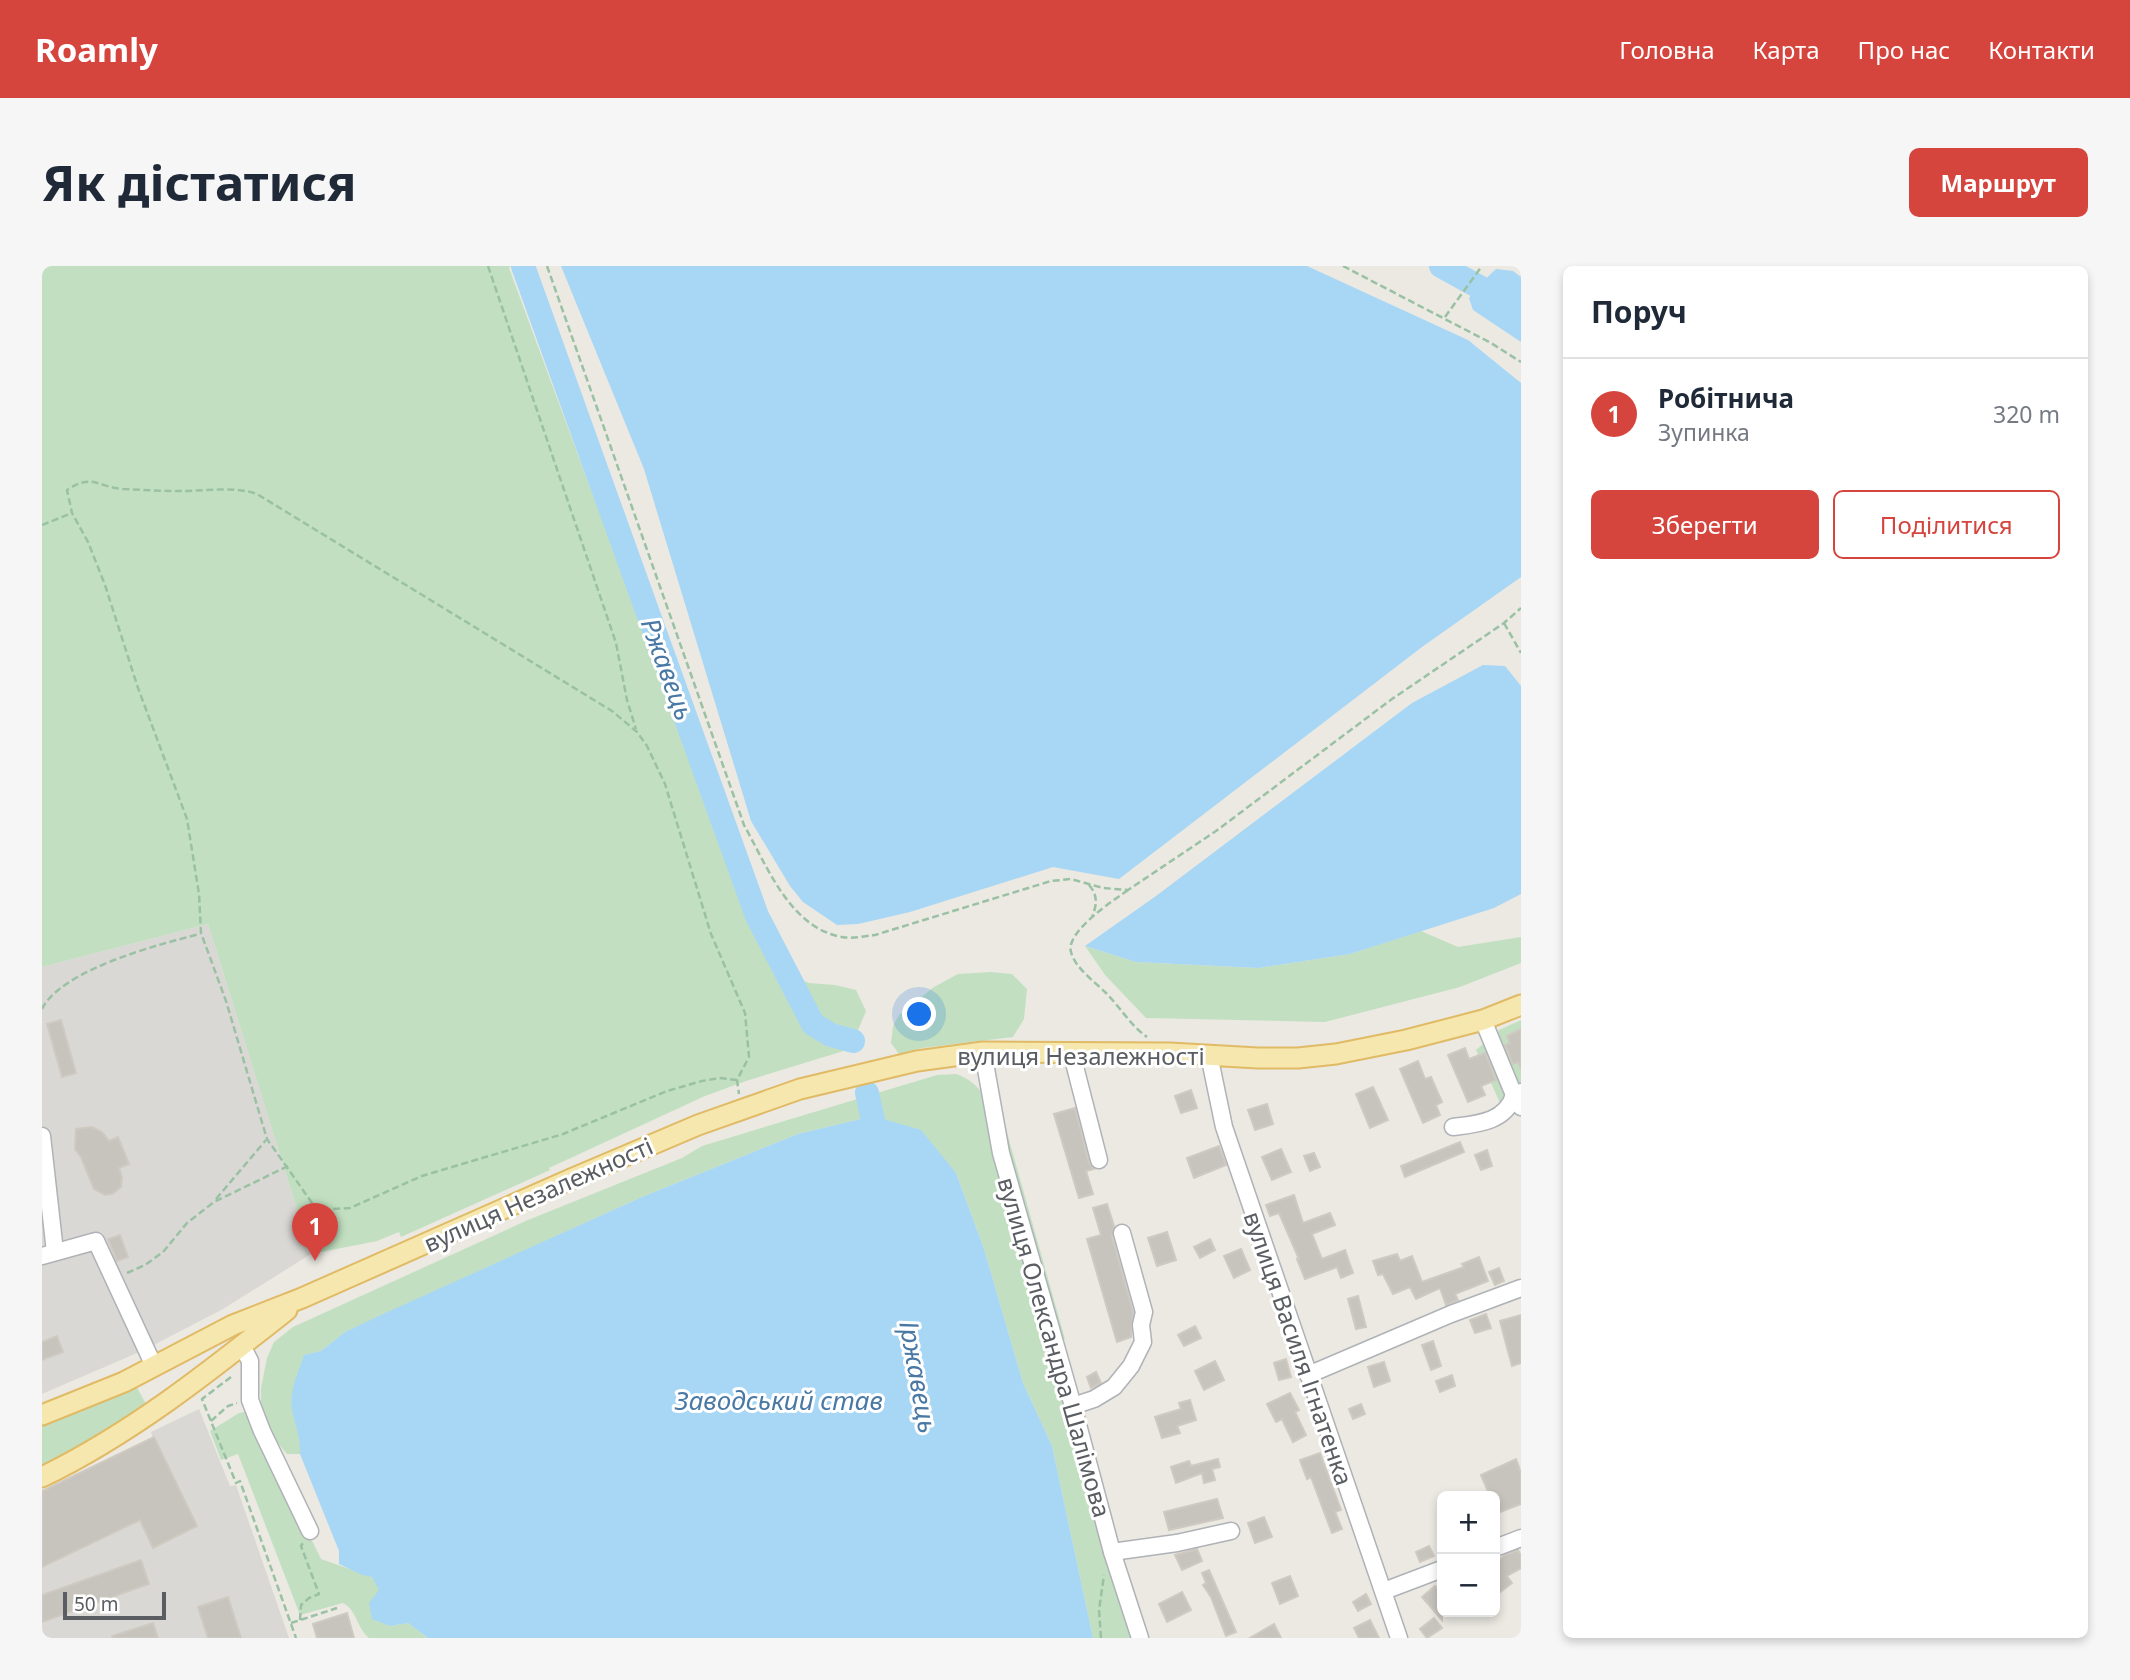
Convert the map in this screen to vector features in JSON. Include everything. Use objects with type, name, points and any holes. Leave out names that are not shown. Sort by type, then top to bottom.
[{"type":"main road","name":"вулиця Незалежності","points":[[42,1415],[124,1382],[233,1325],[302,1298],[571,1179],[744,1108],[800,1089],[916,1061],[984,1052],[1072,1051],[1298,1058],[1336,1054],[1406,1040],[1483,1020],[1521,1005]]},
{"type":"main road","name":"вулиця Незалежності","points":[[42,1476],[116,1437],[246,1354],[302,1298]]},
{"type":"street","points":[[1453,1127],[1497,1118],[1519,1098],[1483,1020]]},
{"type":"street","points":[[1072,1051],[1099,1160]]},
{"type":"street","name":"вулиця Олександра Шалімова","points":[[984,1052],[1001,1153],[1112,1552],[1140,1638]]},
{"type":"street","name":"вулиця Василя Ігнатенка","points":[[1209,1055],[1224,1127],[1399,1638]]},
{"type":"street","points":[[42,1136],[48,1254],[96,1241],[154,1366]]},
{"type":"street","points":[[1073,1406],[1094,1399],[1114,1387],[1131,1366],[1143,1342],[1141,1325],[1144,1312],[1122,1233]]},
{"type":"street","points":[[1308,1374],[1521,1287]]},
{"type":"street","points":[[246,1354],[250,1400],[310,1531]]},
{"type":"street","points":[[1112,1552],[1177,1543],[1231,1531]]},
{"type":"street","points":[[1500,1546],[1521,1538]]},
{"type":"street","points":[[1384,1591],[1437,1571]]},
{"type":"path","points":[[488,266],[616,643],[636,732]]},
{"type":"path","points":[[547,266],[744,825],[779,887],[799,915],[825,932],[845,938],[907,926],[1051,881],[1071,879],[1089,885],[1128,890]]},
{"type":"path","points":[[1343,266],[1492,343],[1521,362]]},
{"type":"path","points":[[1444,319],[1482,266]]},
{"type":"path","points":[[80,481],[92,481],[116,488],[244,490],[257,494],[612,711],[636,732],[647,746],[665,784],[711,934],[745,1013],[749,1057],[737,1080],[720,1078],[667,1091],[563,1134],[422,1175],[350,1208],[317,1210],[267,1139],[226,1002],[201,933],[199,894],[187,819],[138,688],[105,585],[88,542],[72,513],[67,490],[80,481]]},
{"type":"path","points":[[42,525],[72,513]]},
{"type":"path","points":[[1141,1033],[1086,974],[1071,953],[1070,944],[1077,933],[1128,890],[1216,831],[1382,707],[1521,608]]},
{"type":"path","points":[[1504,622],[1521,653]]},
{"type":"path","points":[[1089,885],[1095,892],[1097,901],[1090,920]]},
{"type":"path","points":[[42,1009],[72,979],[145,950],[201,933]]},
{"type":"path","points":[[214,1202],[267,1139]]},
{"type":"path","points":[[114,1278],[145,1265],[163,1252],[187,1223],[214,1202],[288,1166]]},
{"type":"path","points":[[246,1354],[202,1399],[236,1483],[240,1481],[296,1638]]},
{"type":"path","points":[[211,1420],[228,1406],[250,1400]]},
{"type":"path","points":[[300,1620],[301,1605],[319,1594],[301,1546],[310,1531]]},
{"type":"path","points":[[1101,1638],[1099,1609],[1108,1555],[1112,1552]]},
{"type":"path","points":[[291,1623],[337,1608]]},
{"type":"shaded area","points":[[208,924],[311,1254],[223,1309],[144,1350],[42,1394],[42,967]]},
{"type":"shaded area","points":[[199,1409],[230,1486],[236,1485],[289,1638],[42,1638],[42,1491],[153,1438],[151,1432]]},
{"type":"green space","points":[[42,266],[511,266],[509,268],[588,482],[739,876],[786,974],[809,983],[856,990],[866,1011],[850,1049],[705,1096],[401,1237],[399,1232],[377,1241],[311,1254],[208,924],[42,967]]},
{"type":"green space","points":[[1421,931],[1458,947],[1521,937],[1521,963],[1460,987],[1325,1022],[1146,1018],[1105,975],[1085,946],[1136,962],[1258,968],[1350,954]]},
{"type":"green space","points":[[958,974],[1012,974],[1027,989],[1024,1019],[1013,1037],[922,1048],[899,1054],[891,1043],[893,1026],[899,1015],[934,987]]},
{"type":"green space","points":[[1521,1020],[1521,1111],[1508,1114],[1501,1105],[1476,1050],[1488,1040],[1495,1039],[1499,1030]]},
{"type":"green space","points":[[956,1074],[999,1104],[1065,1339],[1050,1346],[1138,1638],[1093,1638],[1052,1446],[1023,1383],[984,1249],[956,1173],[873,1116],[798,1134],[642,1197],[345,1332],[321,1351],[305,1355],[292,1409],[301,1442],[300,1454],[287,1454],[276,1441],[261,1405],[261,1388],[267,1358],[274,1342],[293,1327],[528,1220],[682,1158],[702,1146],[937,1075]]},
{"type":"green space","points":[[134,1382],[146,1404],[111,1430],[42,1467],[42,1421]]},
{"type":"green space","points":[[249,1411],[321,1559],[372,1577],[380,1590],[390,1626],[408,1623],[428,1638],[369,1638],[351,1610],[343,1603],[300,1615],[238,1454],[221,1460],[210,1431],[239,1413]]},
{"type":"water","points":[[561,266],[1307,266],[1468,340],[1521,383],[1521,577],[1422,647],[1119,879],[1053,867],[910,912],[858,924],[837,925],[803,902],[790,886],[751,821],[644,469]]},
{"type":"water","points":[[1496,269],[1513,271],[1521,277],[1521,342],[1473,310],[1469,298]]},
{"type":"water","points":[[1483,665],[1505,666],[1521,686],[1521,894],[1494,908],[1350,954],[1258,968],[1136,962],[1085,946],[1156,896],[1412,703]]},
{"type":"water","name":"Заводський став","points":[[873,1116],[921,1130],[956,1173],[984,1249],[1023,1383],[1052,1446],[1093,1638],[428,1638],[408,1623],[390,1626],[372,1619],[369,1603],[379,1590],[372,1577],[339,1564],[339,1551],[300,1454],[291,1403],[304,1355],[321,1351],[345,1332],[381,1315],[642,1197],[798,1134]]},
{"type":"building","points":[[61,1020],[76,1073],[62,1077],[47,1024]]},
{"type":"building","points":[[1521,1029],[1521,1069],[1518,1062],[1513,1064],[1505,1045],[1510,1043],[1507,1036]]},
{"type":"building","points":[[1465,1048],[1469,1059],[1485,1053],[1496,1080],[1481,1086],[1485,1095],[1468,1102],[1448,1055]]},
{"type":"building","points":[[1418,1061],[1425,1079],[1431,1077],[1442,1102],[1436,1105],[1440,1115],[1423,1123],[1400,1069]]},
{"type":"building","points":[[1373,1087],[1388,1120],[1370,1128],[1356,1094]]},
{"type":"building","points":[[1191,1090],[1197,1108],[1181,1113],[1175,1096]]},
{"type":"building","points":[[1267,1104],[1273,1124],[1255,1130],[1248,1110]]},
{"type":"building","points":[[1075,1108],[1089,1163],[1094,1169],[1086,1171],[1093,1194],[1079,1198],[1054,1114]]},
{"type":"building","points":[[92,1127],[102,1132],[109,1141],[118,1137],[129,1164],[119,1168],[121,1187],[112,1194],[105,1195],[94,1189],[75,1149],[76,1129]]},
{"type":"building","points":[[1460,1142],[1464,1152],[1405,1177],[1401,1166]]},
{"type":"building","points":[[1219,1146],[1226,1165],[1194,1178],[1187,1158]]},
{"type":"building","points":[[1281,1149],[1291,1172],[1272,1180],[1262,1157]]},
{"type":"building","points":[[1487,1150],[1492,1166],[1481,1170],[1475,1155]]},
{"type":"building","points":[[1314,1153],[1320,1167],[1310,1171],[1304,1156]]},
{"type":"building","points":[[1294,1195],[1303,1223],[1330,1213],[1335,1225],[1312,1234],[1322,1259],[1345,1250],[1353,1273],[1341,1278],[1337,1267],[1305,1279],[1279,1213],[1270,1216],[1266,1205]]},
{"type":"building","points":[[1107,1204],[1114,1226],[1112,1236],[1133,1312],[1131,1337],[1117,1342],[1087,1239],[1101,1235],[1093,1208]]},
{"type":"building","points":[[1167,1232],[1176,1260],[1157,1266],[1148,1238]]},
{"type":"building","points":[[120,1235],[128,1257],[117,1261],[108,1239]]},
{"type":"building","points":[[1210,1239],[1215,1250],[1200,1258],[1194,1247]]},
{"type":"building","points":[[1241,1249],[1250,1270],[1234,1278],[1224,1256]]},
{"type":"building","points":[[1397,1254],[1400,1261],[1412,1256],[1422,1282],[1464,1267],[1462,1264],[1479,1257],[1488,1281],[1455,1294],[1458,1300],[1446,1305],[1440,1288],[1416,1299],[1410,1287],[1393,1294],[1383,1274],[1378,1275],[1373,1261]]},
{"type":"building","points":[[1499,1268],[1504,1281],[1495,1285],[1489,1272]]},
{"type":"building","points":[[1358,1296],[1366,1327],[1356,1329],[1348,1299]]},
{"type":"building","points":[[1486,1314],[1491,1328],[1475,1333],[1470,1320]]},
{"type":"building","points":[[1521,1315],[1521,1363],[1512,1366],[1500,1321]]},
{"type":"building","points":[[1195,1326],[1201,1338],[1184,1346],[1178,1335]]},
{"type":"building","points":[[57,1336],[63,1352],[42,1360],[42,1342]]},
{"type":"building","points":[[1433,1341],[1441,1366],[1431,1370],[1422,1345]]},
{"type":"building","points":[[1286,1359],[1291,1377],[1279,1380],[1274,1363]]},
{"type":"building","points":[[1215,1361],[1224,1380],[1204,1390],[1195,1371]]},
{"type":"building","points":[[1384,1362],[1390,1381],[1374,1387],[1368,1367]]},
{"type":"building","points":[[1096,1372],[1101,1383],[1091,1388],[1087,1377]]},
{"type":"building","points":[[1452,1375],[1455,1386],[1440,1392],[1436,1381]]},
{"type":"building","points":[[1290,1393],[1299,1410],[1295,1412],[1306,1435],[1293,1442],[1282,1419],[1276,1422],[1267,1404]]},
{"type":"building","points":[[1190,1400],[1196,1420],[1177,1426],[1180,1433],[1162,1438],[1155,1417],[1181,1409],[1179,1403]]},
{"type":"building","points":[[1361,1404],[1365,1414],[1353,1419],[1349,1409]]},
{"type":"building","points":[[154,1437],[197,1526],[153,1548],[140,1520],[42,1567],[42,1491]]},
{"type":"building","points":[[1320,1453],[1341,1510],[1335,1512],[1342,1529],[1332,1533],[1311,1477],[1307,1479],[1300,1460]]},
{"type":"building","points":[[1218,1459],[1220,1467],[1212,1469],[1215,1480],[1204,1483],[1202,1473],[1176,1483],[1171,1467],[1189,1461],[1191,1466]]},
{"type":"building","points":[[1516,1459],[1521,1473],[1521,1504],[1500,1512],[1500,1491],[1488,1491],[1481,1475]]},
{"type":"building","points":[[1217,1499],[1223,1518],[1169,1530],[1164,1512]]},
{"type":"building","points":[[1264,1517],[1272,1537],[1255,1543],[1248,1523]]},
{"type":"building","points":[[1429,1546],[1434,1556],[1420,1562],[1416,1552]]},
{"type":"building","points":[[1197,1549],[1202,1561],[1182,1570],[1175,1555]]},
{"type":"building","points":[[1518,1550],[1521,1568],[1507,1576],[1512,1583],[1500,1592],[1500,1559]]},
{"type":"building","points":[[141,1560],[149,1584],[42,1622],[42,1595]]},
{"type":"building","points":[[1209,1570],[1236,1632],[1226,1636],[1211,1597],[1203,1585],[1206,1583],[1202,1573]]},
{"type":"building","points":[[1290,1576],[1298,1596],[1280,1604],[1272,1583]]},
{"type":"building","points":[[1435,1586],[1437,1588],[1437,1614],[1422,1597]]},
{"type":"building","points":[[1182,1592],[1191,1610],[1167,1622],[1159,1604]]},
{"type":"building","points":[[1366,1594],[1371,1604],[1358,1611],[1353,1602]]},
{"type":"building","points":[[228,1597],[241,1638],[208,1638],[198,1607]]},
{"type":"building","points":[[347,1613],[354,1638],[317,1638],[313,1624]]},
{"type":"building","points":[[1434,1618],[1442,1628],[1427,1638],[1420,1629]]},
{"type":"building","points":[[1370,1620],[1379,1638],[1359,1638],[1354,1628]]},
{"type":"building","points":[[153,1623],[158,1638],[112,1636]]},
{"type":"building","points":[[1274,1624],[1281,1638],[1250,1638]]},
{"type":"waterway","name":"Ржавець","points":[[523,266],[757,916],[813,1024],[831,1035],[853,1041]]},
{"type":"waterway","points":[[1441,266],[1521,310]]},
{"type":"waterway","name":"Іржавець","points":[[867,1093],[879,1147]]},
{"type":"place","name":"Робітнича","points":[[315,1261]]}]
